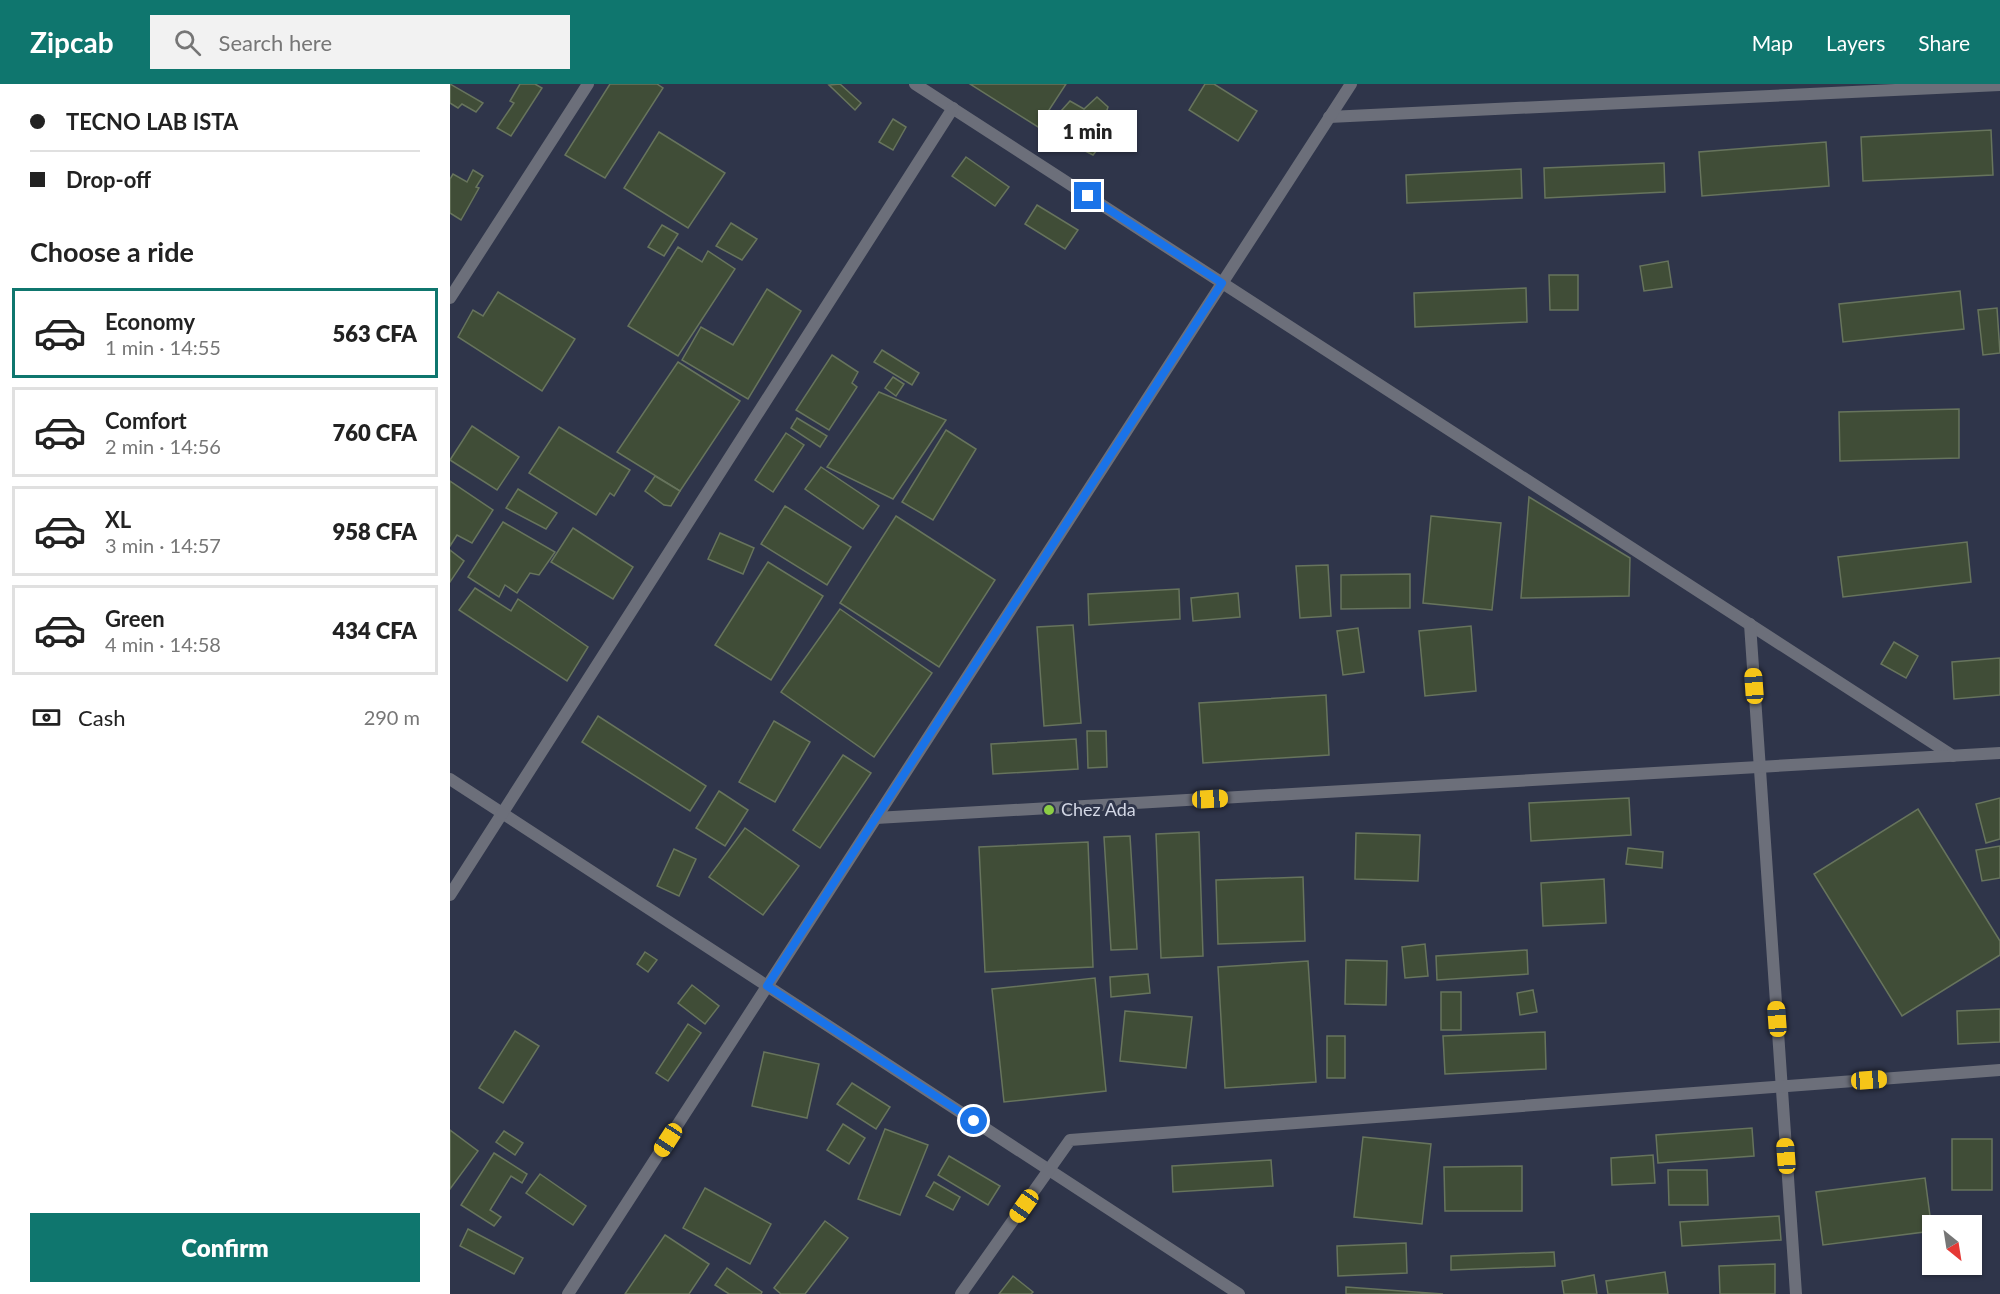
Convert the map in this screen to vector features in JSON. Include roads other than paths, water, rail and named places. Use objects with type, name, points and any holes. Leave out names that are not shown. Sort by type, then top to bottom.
[{"type":"street","points":[[450,298],[588,84]]},
{"type":"street","points":[[915,84],[1953,756]]},
{"type":"street","points":[[568,1294],[1350,84]]},
{"type":"street","points":[[1329,117],[2000,85]]},
{"type":"street","points":[[450,895],[953,108]]},
{"type":"street","points":[[1750,624],[1796,1294]]},
{"type":"street","points":[[876,818],[2000,753]]},
{"type":"street","points":[[450,779],[1239,1294]]},
{"type":"street","points":[[961,1294],[1070,1140],[2000,1070]]},
{"type":"place","name":"Chez Ada","points":[[1049,810]]}]
